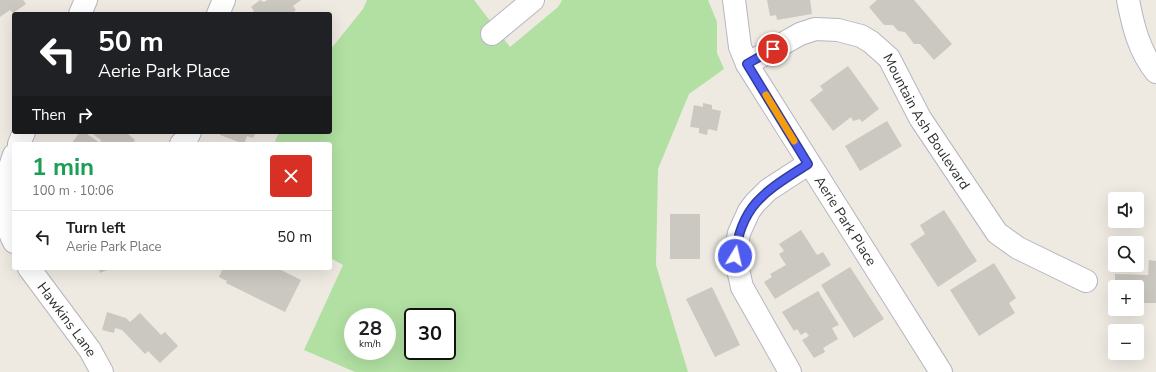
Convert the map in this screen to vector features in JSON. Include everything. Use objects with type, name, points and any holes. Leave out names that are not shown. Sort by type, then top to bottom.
[{"type":"street","points":[[81,12],[86,0]]},
{"type":"street","points":[[219,12],[224,0]]},
{"type":"street","points":[[492,34],[533,0]]},
{"type":"street","name":"Aerie Park Place","points":[[734,0],[738,42],[747,64],[808,164],[941,372]]},
{"type":"street","points":[[1128,0],[1132,25],[1147,61],[1156,72]]},
{"type":"street","name":"Mountain Ash Boulevard","points":[[747,64],[800,34],[815,29],[838,30],[860,36],[871,42],[892,62],[920,118],[997,233],[1018,248],[1086,281]]},
{"type":"street","points":[[183,142],[188,138],[189,134]]},
{"type":"street","points":[[10,241],[5,195],[7,174],[12,160]]},
{"type":"street","points":[[790,372],[742,287],[735,256],[739,233],[749,211],[755,203],[768,190],[808,164]]},
{"type":"street","name":"Hawkins Lane","points":[[30,270],[90,350],[102,372]]},
{"type":"green space","points":[[367,0],[474,0],[510,47],[558,7],[562,0],[708,0],[717,22],[717,53],[724,69],[689,94],[658,169],[656,265],[688,372],[355,372],[304,350],[343,265],[332,259],[332,142],[275,142],[278,134],[332,134],[332,48],[363,9]]},
{"type":"building","points":[[0,0],[23,0],[26,4],[14,12],[10,10],[0,17]]},
{"type":"building","points":[[260,0],[264,2],[267,0],[301,0],[293,6],[296,10],[294,12],[253,12],[254,11],[251,7]]},
{"type":"building","points":[[767,0],[810,0],[812,14],[777,20],[776,15],[770,16]]},
{"type":"building","points":[[877,0],[914,0],[952,44],[934,60],[920,44],[914,44],[905,32],[898,31],[893,25],[884,25],[869,7]]},
{"type":"building","points":[[848,66],[879,109],[862,122],[860,119],[853,121],[851,117],[833,131],[810,100],[823,90],[820,86]]},
{"type":"building","points":[[703,103],[712,105],[712,109],[721,111],[717,131],[708,129],[707,135],[699,133],[699,128],[690,127],[694,105],[703,107]]},
{"type":"building","points":[[887,121],[902,146],[860,171],[845,146]]},
{"type":"building","points":[[78,134],[87,134],[99,142],[72,142]]},
{"type":"building","points":[[93,134],[128,134],[135,140],[134,142],[100,142],[101,140]]},
{"type":"building","points":[[255,134],[253,138],[247,136],[245,142],[239,142],[220,135]]},
{"type":"building","points":[[944,210],[977,261],[938,287],[910,244],[925,234],[920,225]]},
{"type":"building","points":[[670,214],[700,214],[700,259],[670,259]]},
{"type":"building","points":[[801,230],[817,255],[823,252],[831,265],[775,299],[764,282],[772,277],[770,274],[786,265],[779,254],[784,251],[779,244]]},
{"type":"building","points":[[1149,260],[1156,261],[1156,303],[1144,303],[1144,280],[1115,280],[1115,274],[1148,275]]},
{"type":"building","points":[[994,263],[1016,298],[1009,303],[1015,313],[979,336],[950,290]]},
{"type":"building","points":[[850,267],[884,319],[854,338],[821,285]]},
{"type":"building","points":[[99,270],[107,270],[100,273]]},
{"type":"building","points":[[222,270],[281,270],[301,280],[285,312],[226,283],[227,281],[219,277]]},
{"type":"building","points":[[712,287],[740,345],[715,357],[686,299]]},
{"type":"building","points":[[818,291],[839,325],[832,328],[838,339],[823,348],[825,352],[814,358],[802,340],[809,336],[806,332],[801,335],[797,329],[794,331],[782,312]]},
{"type":"building","points":[[107,312],[126,318],[130,322],[140,313],[161,335],[165,332],[178,346],[160,363],[148,351],[145,354],[122,330],[115,328],[114,333],[102,330]]},
{"type":"slow traffic","points":[[766,95],[794,141]]},
{"type":"route","points":[[735,256],[739,233],[744,220],[755,203],[768,190],[808,164],[747,64],[773,49]]}]
